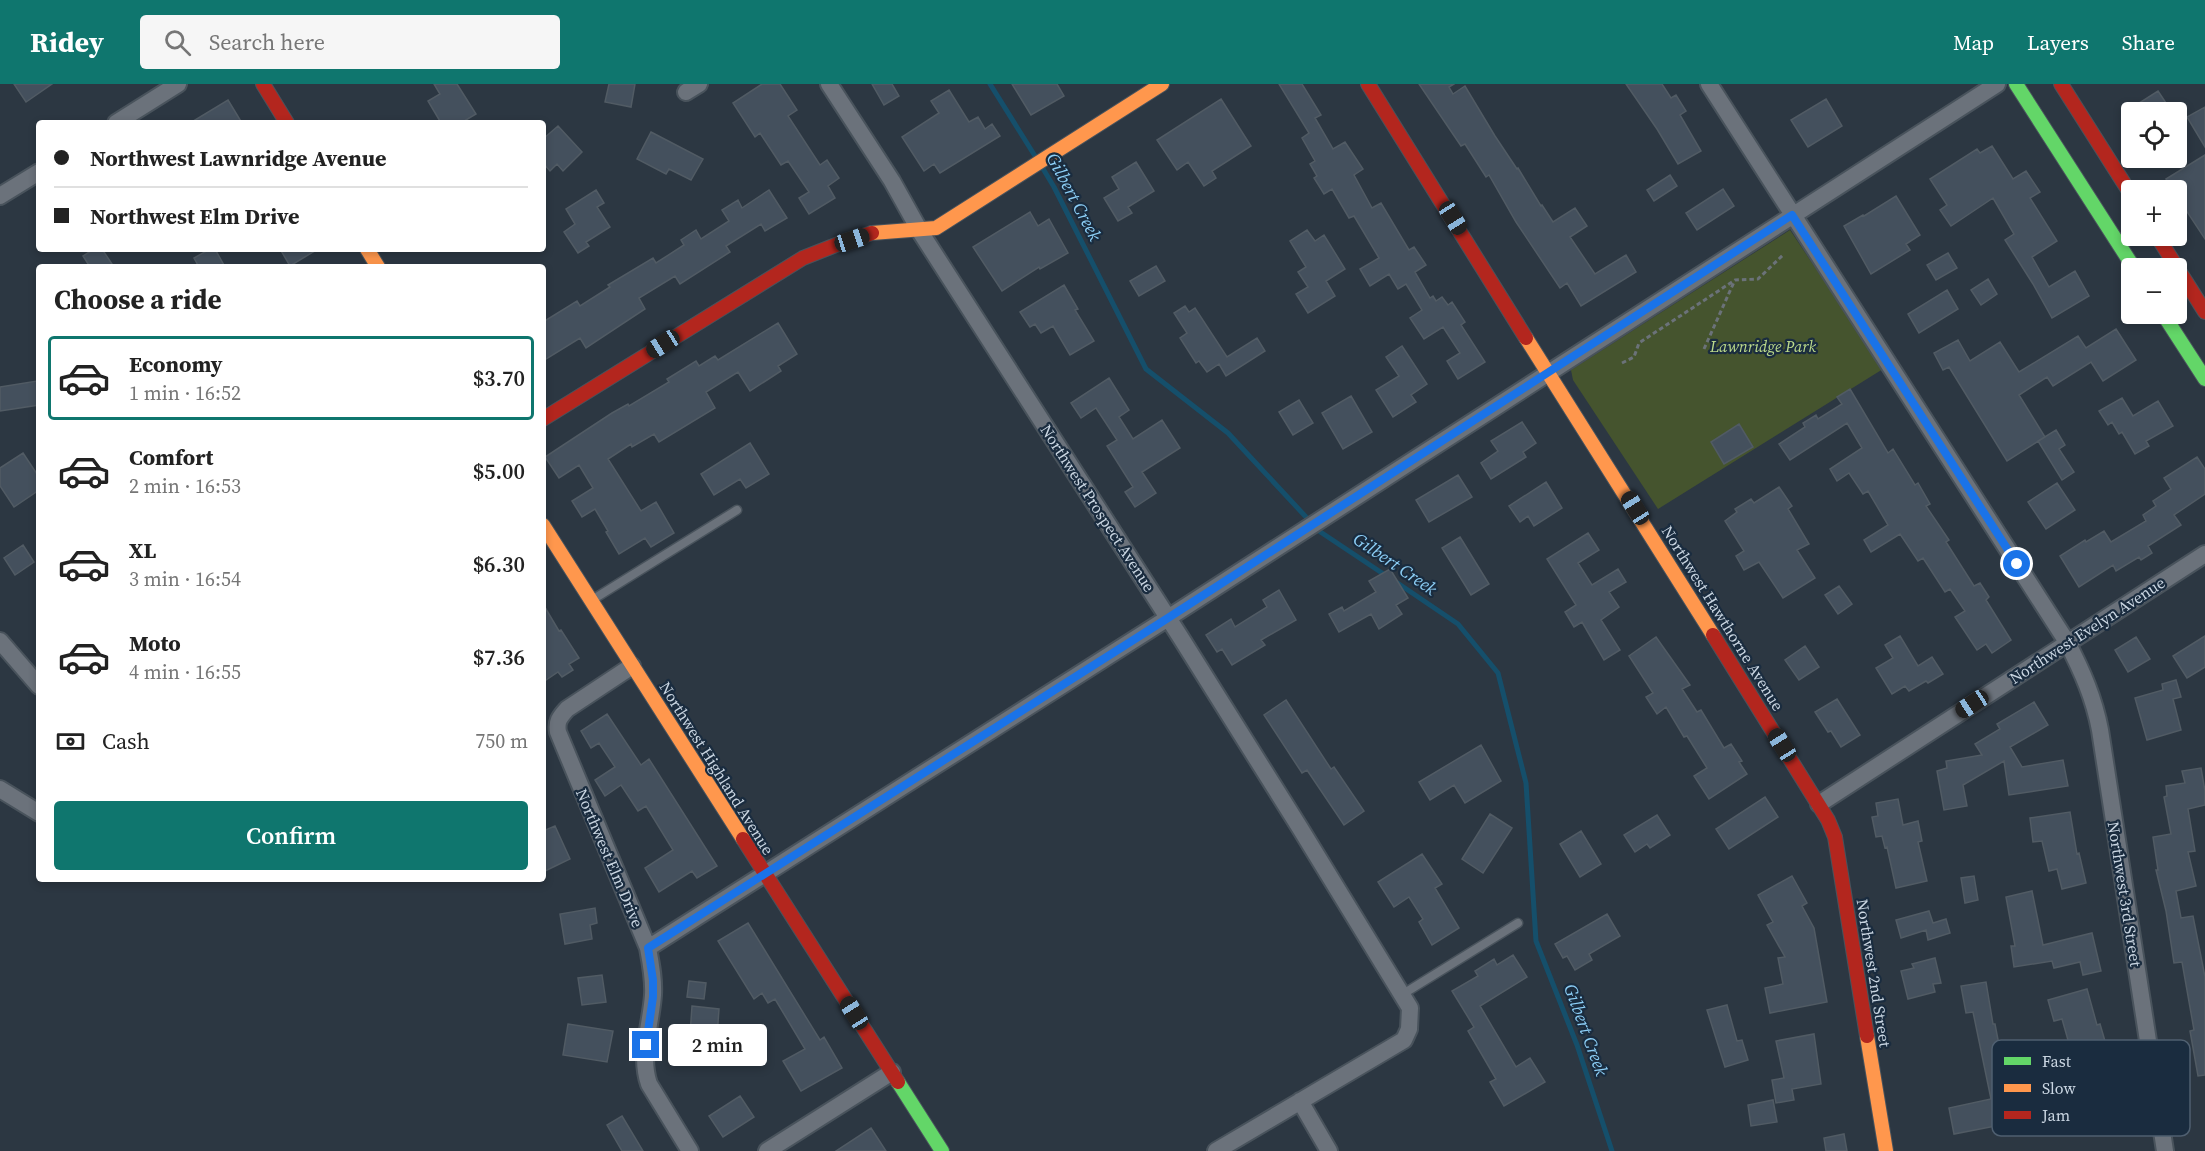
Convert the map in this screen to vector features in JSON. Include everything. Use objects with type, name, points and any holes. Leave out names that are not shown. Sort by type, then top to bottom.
[{"type":"street","points":[[121,120],[178,84]]},
{"type":"street","points":[[262,84],[285,120]]},
{"type":"street","name":"Northwest Prospect Avenue","points":[[830,84],[921,233],[1168,618],[1410,1008],[1409,1029],[1404,1040],[1216,1151]]},
{"type":"street","points":[[546,417],[803,258],[826,248],[878,232],[903,230],[921,233],[936,228],[1162,84]]},
{"type":"street","name":"Northwest Hawthorne Avenue","points":[[1368,84],[1819,804]]},
{"type":"street","name":"Northwest 3rd Street","points":[[1709,84],[2067,642],[2085,676],[2096,707],[2148,1040]]},
{"type":"street","points":[[648,948],[1168,618],[1997,84]]},
{"type":"street","points":[[2016,84],[2128,258]]},
{"type":"street","points":[[2061,84],[2122,180]]},
{"type":"street","points":[[0,196],[36,173]]},
{"type":"street","points":[[2187,284],[2205,312]]},
{"type":"street","points":[[2169,324],[2205,379]]},
{"type":"street","name":"Northwest Highland Avenue","points":[[546,530],[942,1151]]},
{"type":"street","name":"Northwest Evelyn Avenue","points":[[1819,804],[2205,554]]},
{"type":"street","points":[[0,641],[36,683]]},
{"type":"street","name":"Northwest Elm Drive","points":[[633,666],[567,709],[557,724],[558,732],[648,948],[653,997],[646,1045],[646,1075],[649,1084],[690,1151]]},
{"type":"street","points":[[0,789],[36,811]]},
{"type":"street","name":"Northwest 2nd Street","points":[[1819,804],[1835,837],[1886,1151]]},
{"type":"street","points":[[768,1151],[892,1072]]},
{"type":"street","points":[[1300,1101],[1329,1151]]},
{"type":"street","name":"Northwest 3rd Street","points":[[2163,1136],[2165,1151]]},
{"type":"lane","points":[[592,600],[736,510]]},
{"type":"lane","points":[[1403,994],[1518,923]]},
{"type":"path","points":[[1622,363],[1635,357],[1639,343],[1735,280],[1758,279],[1782,255]]},
{"type":"path","points":[[1704,349],[1735,280]]},
{"type":"green space","name":"Lawnridge Park","points":[[1790,230],[1883,369],[1658,509],[1573,380],[1571,370]]},
{"type":"building","points":[[14,84],[52,84],[26,102]]},
{"type":"building","points":[[434,84],[457,84],[476,114],[466,120],[439,120],[428,101],[440,94]]},
{"type":"building","points":[[609,84],[635,84],[631,107],[605,102]]},
{"type":"building","points":[[762,84],[780,84],[797,110],[788,116],[820,165],[827,160],[839,178],[828,186],[835,198],[809,214],[799,198],[809,192],[788,161],[781,165],[760,133],[755,137],[733,103]]},
{"type":"building","points":[[872,84],[892,84],[899,96],[884,105]]},
{"type":"building","points":[[1012,84],[1057,84],[1064,96],[1031,115]]},
{"type":"building","points":[[1279,84],[1302,84],[1321,115],[1315,118],[1333,149],[1345,142],[1363,169],[1354,175],[1372,208],[1381,203],[1409,250],[1414,247],[1426,265],[1415,272],[1430,298],[1433,296],[1436,301],[1442,297],[1448,305],[1452,302],[1465,322],[1461,325],[1485,362],[1458,379],[1447,361],[1460,353],[1443,327],[1424,339],[1410,318],[1422,310],[1406,284],[1398,289],[1389,274],[1370,286],[1360,269],[1379,258],[1354,216],[1349,218],[1332,189],[1324,194],[1314,178],[1317,176],[1310,164],[1315,161],[1302,138],[1309,133]]},
{"type":"building","points":[[1419,84],[1454,84],[1449,87],[1453,94],[1465,86],[1495,136],[1553,222],[1575,208],[1587,226],[1570,237],[1595,274],[1626,255],[1636,272],[1581,306],[1567,283],[1560,288],[1516,222],[1489,175],[1486,177],[1465,144],[1461,146]]},
{"type":"building","points":[[1626,84],[1662,84],[1671,98],[1676,95],[1686,111],[1680,115],[1701,151],[1678,164]]},
{"type":"building","points":[[949,90],[969,122],[978,117],[985,129],[992,124],[1000,136],[940,173],[934,164],[924,171],[902,137],[939,113],[931,101]]},
{"type":"building","points":[[2158,91],[2165,102],[2141,102]]},
{"type":"building","points":[[1221,99],[1251,146],[1212,171],[1216,178],[1204,186],[1188,162],[1177,170],[1157,140]]},
{"type":"building","points":[[1826,99],[1842,126],[1808,147],[1791,120]]},
{"type":"building","points":[[228,100],[240,120],[195,120]]},
{"type":"building","points":[[2205,107],[2205,147],[2187,117]]},
{"type":"building","points":[[558,126],[582,152],[563,171],[557,164],[550,171],[546,166],[546,136]]},
{"type":"building","points":[[651,132],[703,159],[691,180],[669,169],[666,174],[637,159]]},
{"type":"building","points":[[1992,146],[2013,179],[2026,171],[2040,192],[2030,198],[2057,241],[2032,257],[2049,287],[2075,271],[2089,296],[2052,318],[2005,240],[2014,234],[1993,198],[1951,226],[1940,210],[1947,205],[1930,179],[1977,149],[1980,153]]},
{"type":"building","points":[[2205,155],[2205,239],[2187,212],[2187,180],[2166,179]]},
{"type":"building","points":[[1136,162],[1154,191],[1128,207],[1132,213],[1118,221],[1104,198],[1119,189],[1112,177]]},
{"type":"building","points":[[1670,175],[1677,186],[1654,201],[1647,190]]},
{"type":"building","points":[[1723,189],[1734,206],[1697,230],[1686,213]]},
{"type":"building","points":[[596,190],[604,203],[597,207],[610,227],[586,242],[589,246],[578,253],[564,232],[575,224],[566,209]]},
{"type":"building","points":[[769,190],[787,218],[765,231],[761,224],[726,246],[730,252],[680,284],[675,276],[639,298],[645,309],[586,348],[580,338],[546,359],[546,320],[577,301],[580,306],[610,287],[608,285],[653,258],[656,263],[684,245],[681,240],[696,230],[701,239],[729,221],[722,210],[738,200],[742,208]]},
{"type":"building","points":[[1896,196],[1920,235],[1906,244],[1910,250],[1871,274],[1844,226]]},
{"type":"building","points":[[1030,212],[1038,226],[1049,219],[1068,253],[1040,269],[1039,267],[1002,291],[973,247]]},
{"type":"building","points":[[1307,230],[1315,241],[1324,235],[1345,269],[1326,281],[1335,296],[1308,313],[1296,294],[1308,287],[1298,272],[1306,267],[1290,241]]},
{"type":"building","points":[[89,252],[104,252],[112,264],[88,264],[83,256]]},
{"type":"building","points":[[205,252],[217,252],[223,264],[197,264],[194,258]]},
{"type":"building","points":[[282,252],[313,252],[293,264],[289,264]]},
{"type":"building","points":[[1948,253],[1957,268],[1936,280],[1927,265]]},
{"type":"building","points":[[1156,266],[1165,281],[1139,296],[1130,281]]},
{"type":"building","points":[[1988,279],[1997,294],[1981,305],[1971,290]]},
{"type":"building","points":[[1064,285],[1078,309],[1075,310],[1094,341],[1070,355],[1053,326],[1041,333],[1035,324],[1030,327],[1020,312]]},
{"type":"building","points":[[1947,290],[1958,309],[1919,333],[1908,314]]},
{"type":"building","points":[[1185,306],[1189,312],[1195,308],[1227,357],[1257,338],[1265,351],[1226,376],[1219,364],[1207,372],[1199,361],[1196,363],[1180,338],[1187,333],[1174,313]]},
{"type":"building","points":[[778,323],[797,354],[778,366],[781,371],[750,391],[738,372],[706,392],[715,408],[659,442],[654,434],[632,447],[631,444],[608,459],[641,511],[656,502],[674,533],[651,547],[645,538],[619,554],[595,509],[582,517],[572,501],[593,488],[579,465],[559,478],[546,456],[612,413],[628,404],[629,406],[669,382],[667,379],[696,361],[699,366],[715,356],[718,360]]},
{"type":"building","points":[[2116,329],[2136,360],[2103,381],[2091,362],[2053,386],[2047,377],[2019,395],[2045,437],[2007,461],[1949,367],[1943,370],[1934,353],[1958,340],[1970,361],[2000,342],[2019,372],[2078,336],[2086,348]]},
{"type":"building","points":[[1402,346],[1427,384],[1411,395],[1416,402],[1393,417],[1376,390],[1399,376],[1386,357]]},
{"type":"building","points":[[1109,378],[1129,410],[1119,417],[1133,439],[1162,420],[1180,448],[1142,472],[1156,493],[1135,507],[1125,492],[1133,487],[1107,446],[1117,440],[1096,408],[1081,418],[1071,403]]},
{"type":"building","points":[[36,381],[36,405],[0,411],[0,387]]},
{"type":"building","points":[[1850,389],[1888,453],[1893,449],[1915,485],[1918,483],[1930,504],[1926,506],[1949,540],[1946,542],[1974,586],[1980,583],[1989,597],[1986,600],[2011,640],[1992,653],[1986,644],[1977,650],[1955,617],[1965,611],[1950,589],[1945,592],[1923,558],[1918,561],[1900,534],[1871,552],[1864,540],[1888,525],[1868,491],[1863,494],[1849,473],[1837,481],[1830,469],[1862,448],[1847,423],[1790,460],[1779,444],[1805,427],[1803,423],[1816,415],[1818,419],[1842,404],[1837,397]]},
{"type":"building","points":[[1351,396],[1372,432],[1343,449],[1322,413]]},
{"type":"building","points":[[2122,398],[2133,416],[2158,401],[2173,426],[2146,441],[2149,446],[2135,454],[2122,432],[2119,434],[2112,422],[2108,425],[2099,411]]},
{"type":"building","points":[[1299,400],[1313,423],[1293,435],[1279,412]]},
{"type":"building","points":[[1522,422],[1536,443],[1523,452],[1526,457],[1491,479],[1481,463],[1498,451],[1491,441]]},
{"type":"building","points":[[1739,424],[1753,447],[1724,464],[1711,442]]},
{"type":"building","points":[[2056,430],[2065,445],[2059,449],[2074,472],[2062,480],[2038,441]]},
{"type":"building","points":[[750,443],[769,474],[746,488],[740,479],[714,495],[701,474]]},
{"type":"building","points":[[23,453],[36,472],[36,492],[14,507],[0,486],[0,468]]},
{"type":"building","points":[[2197,457],[2205,469],[2205,494],[2174,515],[2181,525],[2148,546],[2152,553],[2141,560],[2139,557],[2116,571],[2113,565],[2079,587],[2060,556],[2104,531],[2111,542],[2146,521],[2143,515],[2156,506],[2153,501],[2171,489],[2164,478]]},
{"type":"building","points":[[1458,475],[1472,497],[1429,522],[1416,500]]},
{"type":"building","points":[[1546,482],[1562,508],[1534,526],[1528,516],[1520,522],[1509,506]]},
{"type":"building","points":[[2057,483],[2075,510],[2046,529],[2028,502]]},
{"type":"building","points":[[1779,487],[1792,506],[1788,509],[1809,544],[1797,550],[1815,578],[1783,598],[1759,562],[1744,570],[1736,556],[1744,551],[1725,521],[1737,512],[1735,509],[1751,499],[1754,503]]},
{"type":"building","points":[[1588,533],[1599,550],[1578,563],[1592,585],[1618,569],[1626,582],[1609,592],[1619,607],[1601,620],[1620,650],[1604,660],[1582,622],[1574,627],[1565,612],[1576,605],[1547,559]]},
{"type":"building","points":[[1460,537],[1489,584],[1471,595],[1442,548]]},
{"type":"building","points":[[23,545],[34,562],[15,575],[4,558]]},
{"type":"building","points":[[1390,569],[1408,598],[1396,605],[1402,614],[1379,629],[1371,614],[1339,632],[1329,614],[1342,607],[1344,611],[1376,592],[1369,581]]},
{"type":"building","points":[[1839,586],[1852,604],[1838,614],[1825,595]]},
{"type":"building","points":[[1279,590],[1296,620],[1261,640],[1265,645],[1232,665],[1222,649],[1217,652],[1206,635],[1231,619],[1235,627],[1267,607],[1263,600]]},
{"type":"building","points":[[546,609],[579,658],[569,664],[573,670],[562,677],[558,672],[546,680]]},
{"type":"building","points":[[1900,636],[1918,666],[1932,657],[1943,674],[1909,691],[1905,686],[1892,694],[1876,668],[1893,658],[1885,645]]},
{"type":"building","points":[[2205,636],[2205,667],[2187,678],[2173,656]]},
{"type":"building","points":[[1656,637],[1690,685],[1682,689],[1697,712],[1701,710],[1724,748],[1731,744],[1747,774],[1709,799],[1694,776],[1707,768],[1666,707],[1657,714],[1646,697],[1653,693],[1629,656]]},
{"type":"building","points":[[2136,637],[2150,659],[2128,672],[2115,650]]},
{"type":"building","points":[[1805,646],[1819,667],[1799,680],[1785,660]]},
{"type":"building","points":[[2176,680],[2181,697],[2173,699],[2181,730],[2147,740],[2135,698],[2163,690],[2162,684]]},
{"type":"building","points":[[1837,699],[1860,735],[1841,747],[1815,712]]},
{"type":"building","points":[[1286,700],[1331,769],[1334,767],[1364,811],[1344,825],[1307,770],[1302,773],[1264,715]]},
{"type":"building","points":[[2034,702],[2048,725],[2010,747],[2022,767],[2063,760],[2068,786],[2009,795],[2004,761],[1963,785],[1967,806],[1944,810],[1937,771],[1947,768],[1946,761],[1982,755],[1975,744],[2000,729],[1997,724]]},
{"type":"building","points":[[607,714],[641,765],[649,759],[717,866],[697,878],[692,871],[659,892],[645,868],[673,850],[646,806],[638,811],[621,785],[605,796],[595,780],[615,767],[599,743],[591,748],[581,731]]},
{"type":"building","points":[[1481,745],[1501,781],[1465,803],[1454,785],[1430,800],[1419,782]]},
{"type":"building","points":[[2201,768],[2205,805],[2188,809],[2195,851],[2188,852],[2196,886],[2176,891],[2181,918],[2193,916],[2205,977],[2205,1075],[2198,1076],[2190,1031],[2194,1030],[2182,962],[2174,963],[2166,911],[2156,870],[2158,870],[2153,837],[2171,834],[2164,797],[2167,796],[2166,786],[2185,783],[2182,771]]},
{"type":"building","points":[[1765,797],[1778,817],[1729,849],[1716,829]]},
{"type":"building","points":[[1898,799],[1903,825],[1918,821],[1922,841],[1918,842],[1927,881],[1896,888],[1887,847],[1885,848],[1882,836],[1876,837],[1872,817],[1878,816],[1876,803]]},
{"type":"building","points":[[2070,812],[2077,854],[2079,853],[2086,883],[2062,889],[2057,869],[2049,871],[2042,841],[2033,842],[2030,818]]},
{"type":"building","points":[[1490,814],[1512,828],[1483,873],[1462,859]]},
{"type":"building","points":[[1657,815],[1670,835],[1650,848],[1647,844],[1635,852],[1624,835]]},
{"type":"building","points":[[555,826],[570,859],[546,871],[546,830]]},
{"type":"building","points":[[1581,831],[1601,864],[1580,877],[1560,844]]},
{"type":"building","points":[[1422,854],[1442,884],[1435,888],[1459,928],[1432,945],[1419,922],[1423,919],[1409,897],[1394,907],[1378,882]]},
{"type":"building","points":[[1792,876],[1807,903],[1802,906],[1814,928],[1827,1002],[1770,1013],[1765,988],[1783,984],[1778,958],[1785,957],[1767,925],[1773,922],[1758,895]]},
{"type":"building","points":[[1974,876],[1978,900],[1965,903],[1961,878]]},
{"type":"building","points":[[2032,891],[2043,945],[2092,933],[2101,971],[2083,975],[2080,962],[2054,968],[2052,961],[2014,967],[2011,946],[2015,946],[2006,897]]},
{"type":"building","points":[[595,908],[597,923],[590,925],[592,939],[565,944],[560,914]]},
{"type":"building","points":[[1929,911],[1933,923],[1946,919],[1950,933],[1928,940],[1926,930],[1901,938],[1896,920]]},
{"type":"building","points":[[1607,914],[1620,936],[1589,954],[1592,960],[1575,970],[1567,956],[1563,958],[1555,944]]},
{"type":"building","points":[[748,923],[820,1040],[824,1037],[842,1068],[801,1091],[783,1061],[805,1049],[775,999],[768,1003],[762,993],[754,999],[718,941]]},
{"type":"building","points":[[1513,955],[1527,977],[1480,1006],[1516,1067],[1530,1058],[1545,1082],[1504,1106],[1490,1082],[1496,1079],[1468,1031],[1474,1027],[1452,991],[1478,976],[1475,971],[1494,959],[1497,965]]},
{"type":"building","points":[[1935,958],[1941,983],[1933,984],[1935,992],[1908,999],[1901,971],[1914,968],[1912,964]]},
{"type":"building","points":[[602,975],[606,1002],[582,1005],[578,978]]},
{"type":"building","points":[[689,981],[706,983],[704,999],[687,997]]},
{"type":"building","points":[[1986,982],[1998,1040],[1992,1040],[1992,1127],[1954,1134],[1949,1108],[1991,1099],[1973,1012],[1966,1013],[1961,986]]},
{"type":"building","points":[[2087,989],[2097,1025],[2100,1024],[2105,1040],[2068,1040],[2062,1019],[2054,1021],[2048,1000]]},
{"type":"building","points":[[1727,1005],[1737,1041],[1742,1040],[1748,1060],[1725,1067],[1707,1010]]},
{"type":"building","points":[[692,1006],[719,1009],[717,1037],[690,1035]]},
{"type":"building","points":[[568,1024],[613,1031],[607,1062],[563,1055]]},
{"type":"building","points":[[1814,1034],[1821,1084],[1792,1089],[1794,1100],[1776,1103],[1772,1080],[1784,1078],[1776,1041]]},
{"type":"building","points":[[740,1096],[754,1117],[723,1137],[709,1116]]},
{"type":"building","points":[[1773,1100],[1777,1122],[1751,1126],[1748,1105]]},
{"type":"building","points":[[622,1116],[643,1151],[622,1151],[607,1125]]},
{"type":"building","points":[[871,1128],[886,1151],[836,1151]]},
{"type":"building","points":[[1844,1134],[1847,1151],[1826,1151],[1824,1138]]},
{"type":"waterway","name":"Gilbert Creek","points":[[990,84],[1035,156]]},
{"type":"waterway","name":"Gilbert Creek","points":[[1042,167],[1146,369],[1228,433],[1319,531],[1388,577]]},
{"type":"waterway","name":"Gilbert Creek","points":[[1396,582],[1458,624],[1498,673],[1526,783],[1536,941],[1577,1045],[1612,1151]]},
{"type":"traffic: fast","points":[[2016,84],[2128,258]]},
{"type":"traffic: fast","points":[[2169,324],[2205,379]]},
{"type":"traffic: fast","points":[[898,1082],[942,1151]]},
{"type":"traffic: slow","points":[[872,233],[936,228],[1162,84]]},
{"type":"traffic: slow","points":[[369,252],[376,264]]},
{"type":"traffic: slow","points":[[1526,338],[1713,635]]},
{"type":"traffic: slow","points":[[546,530],[743,839]]},
{"type":"traffic: slow","points":[[1867,1036],[1886,1151]]},
{"type":"traffic: jam","points":[[263,84],[285,120]]},
{"type":"traffic: jam","points":[[1368,84],[1526,338]]},
{"type":"traffic: jam","points":[[2061,84],[2122,180]]},
{"type":"traffic: jam","points":[[546,417],[803,258],[872,233]]},
{"type":"traffic: jam","points":[[2163,246],[2205,312]]},
{"type":"traffic: jam","points":[[1713,635],[1828,820],[1835,837],[1867,1036]]},
{"type":"traffic: jam","points":[[743,839],[898,1082]]},
{"type":"route","points":[[646,1045],[653,997],[648,948],[1168,618],[1792,215],[2017,564]]}]
